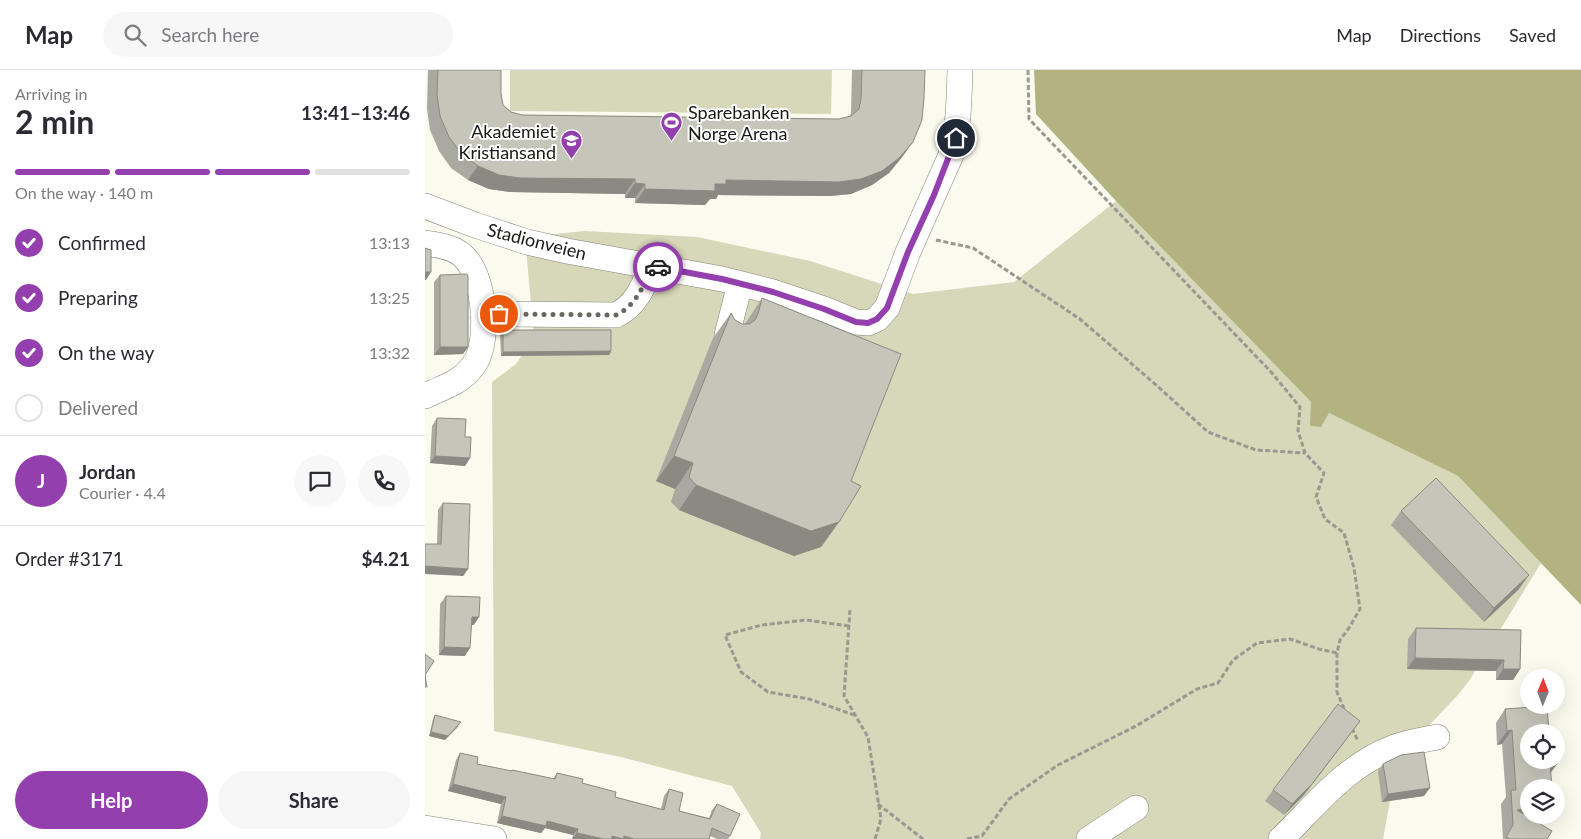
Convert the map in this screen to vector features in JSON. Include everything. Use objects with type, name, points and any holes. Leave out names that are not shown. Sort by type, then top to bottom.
[{"type":"street","name":"Stadionveien","points":[[425,206],[527,242],[740,284],[824,309],[856,322],[868,323],[877,319],[887,308],[956,138],[960,70]]},
{"type":"street","points":[[425,243],[441,246],[460,253],[465,257],[477,278],[483,315],[481,346],[475,364],[461,379],[425,396]]},
{"type":"street","points":[[483,315],[616,315],[622,312],[638,296],[652,266]]},
{"type":"street","points":[[727,335],[740,284]]},
{"type":"street","points":[[1281,839],[1353,768],[1396,746],[1437,738]]},
{"type":"street","points":[[1089,839],[1136,808]]},
{"type":"street","points":[[425,828],[494,839]]},
{"type":"path","points":[[1028,70],[1029,119],[1271,373],[1300,408],[1299,431],[1305,453],[1324,472],[1316,498],[1325,519],[1344,533],[1354,568],[1359,609],[1340,640],[1337,653],[1337,692],[1346,715]]},
{"type":"path","points":[[916,235],[973,248],[1072,314],[1155,384],[1208,432],[1256,450],[1305,453]]},
{"type":"path","points":[[850,610],[844,696],[867,737],[881,820],[875,839]]},
{"type":"path","points":[[849,626],[805,620],[762,625],[725,635],[741,672],[768,692],[809,699],[854,715]]},
{"type":"path","points":[[967,839],[982,836],[1009,799],[1058,765],[1136,726],[1197,689],[1218,682],[1233,660],[1257,643],[1290,638],[1319,649],[1337,653]]},
{"type":"path","points":[[1349,722],[1368,759]]},
{"type":"path","points":[[878,804],[923,839]]},
{"type":"green space","points":[[510,70],[832,70],[831,114],[510,111]]},
{"type":"green space","points":[[1116,201],[1311,402],[1329,413],[1458,476],[1541,563],[1469,681],[1398,758],[1383,839],[760,839],[761,833],[732,786],[621,757],[494,731],[492,382],[516,364],[534,337],[525,237],[585,231],[697,237],[810,261],[913,294],[1014,282]]},
{"type":"shaded area","points":[[1034,70],[1581,70],[1581,605],[1458,476],[1329,413],[1321,427],[1310,426],[1311,402],[1116,201],[1036,114]]},
{"type":"building","name":"Sparebanken Norge Arena","points":[[438,70],[501,70],[503,105],[511,112],[522,115],[839,119],[851,116],[859,109],[862,70],[925,70],[922,120],[913,142],[899,158],[882,171],[861,179],[839,182],[726,180],[726,184],[715,184],[715,191],[645,189],[645,184],[635,183],[635,179],[520,178],[499,175],[478,166],[461,153],[449,137],[440,116],[437,95]]},
{"type":"building","points":[[425,248],[431,250],[431,272],[425,272]]},
{"type":"building","points":[[467,274],[468,347],[440,347],[440,275]]},
{"type":"building","points":[[762,298],[901,354],[851,481],[861,486],[839,522],[811,531],[696,485],[689,477],[693,463],[674,456],[731,313],[735,320],[742,324],[749,324],[755,320],[758,314]]},
{"type":"building","points":[[503,330],[611,330],[611,351],[503,352]]},
{"type":"building","points":[[437,418],[466,419],[465,437],[471,437],[470,458],[435,456]]},
{"type":"building","points":[[1436,478],[1529,575],[1494,608],[1401,511]]},
{"type":"building","points":[[443,503],[470,504],[468,569],[425,566],[425,544],[441,544]]},
{"type":"building","points":[[446,596],[480,597],[479,617],[472,617],[470,648],[444,647]]},
{"type":"building","points":[[1416,628],[1521,630],[1520,669],[1503,669],[1504,660],[1415,658]]},
{"type":"building","points":[[425,654],[434,661],[425,675]]},
{"type":"building","points":[[1338,704],[1360,721],[1312,784],[1292,804],[1273,790]]},
{"type":"building","points":[[1520,708],[1520,714],[1548,714],[1548,724],[1520,724],[1520,769],[1550,769],[1551,779],[1520,779],[1520,810],[1517,810],[1520,812],[1520,824],[1540,824],[1552,831],[1547,839],[1510,839],[1506,837],[1513,825],[1511,790],[1516,790],[1512,730],[1507,731],[1505,709]]},
{"type":"building","points":[[435,715],[461,722],[448,736],[431,732]]},
{"type":"building","points":[[1424,752],[1430,788],[1388,794],[1383,764],[1401,755]]},
{"type":"building","points":[[460,753],[478,757],[477,764],[555,779],[557,773],[583,779],[582,783],[616,792],[615,797],[664,810],[669,789],[683,793],[679,811],[710,819],[717,804],[740,814],[730,836],[712,828],[709,839],[634,839],[624,836],[623,839],[612,836],[612,839],[604,839],[577,833],[578,829],[547,821],[546,826],[502,816],[506,797],[453,784]]},
{"type":"way so far","points":[[499,314],[616,315],[622,312],[638,296],[652,266],[658,267]]},
{"type":"place","name":"Sparebanken Norge Arena","points":[[672,141]]},
{"type":"place","name":"Akademiet Kristiansand","points":[[572,160]]},
{"type":"route","points":[[658,267],[722,279],[773,292],[856,322],[868,323],[877,319],[883,313],[892,298],[908,252],[934,195],[956,138]]}]
